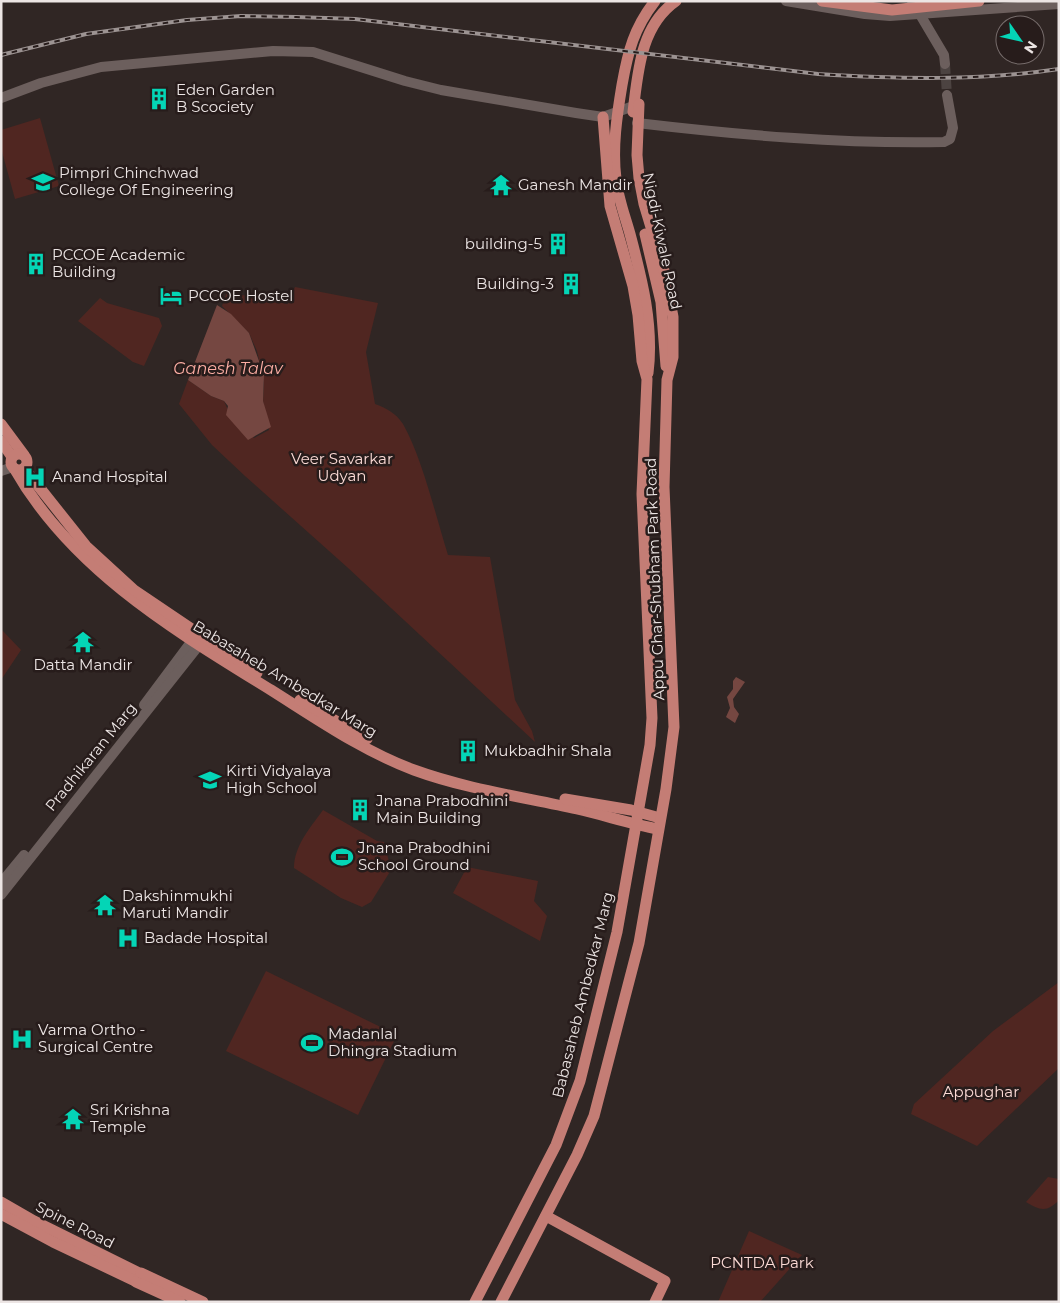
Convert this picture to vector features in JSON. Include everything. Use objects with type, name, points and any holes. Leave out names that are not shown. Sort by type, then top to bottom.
[{"type":"main road","name":"Nigdi-Kiwale Road","points":[[647,379],[651,347],[647,308],[620,201],[615,154],[618,112],[632,40],[641,18],[655,1]]},
{"type":"main road","name":"Nigdi-Kiwale Road","points":[[666,380],[661,302],[636,203],[630,164],[630,135],[642,49],[656,21],[676,1]]},
{"type":"main road","points":[[822,1],[892,10],[979,1]]},
{"type":"main road","name":"Appu Ghar-Shubham Park Road","points":[[639,104],[636,154],[644,204],[665,274],[673,316],[673,357],[666,380],[664,487],[674,727],[659,823]]},
{"type":"main road","name":"Appu Ghar-Shubham Park Road","points":[[603,117],[610,206],[633,286],[638,315],[642,361],[647,379],[642,495],[652,718],[650,745],[636,811]]},
{"type":"main road","points":[[1,424],[14,462]]},
{"type":"main road","points":[[1,441],[14,462]]},
{"type":"main road","name":"Babasaheb Ambedkar Marg","points":[[14,462],[86,546],[134,590],[198,639],[330,728],[397,763],[442,779],[632,823],[659,823]]},
{"type":"main road","name":"Babasaheb Ambedkar Marg","points":[[198,639],[384,749],[414,763],[492,784],[636,811],[659,823]]},
{"type":"main road","name":"Babasaheb Ambedkar Marg","points":[[475,1302],[556,1145],[574,1099],[617,932],[632,823],[636,811]]},
{"type":"main road","points":[[502,1302],[577,1155],[594,1116],[639,943],[659,823]]},
{"type":"main road","name":"Spine Road","points":[[1,1202],[137,1277]]},
{"type":"main road","points":[[1,1214],[137,1277],[203,1302]]},
{"type":"main road","points":[[546,1216],[661,1279]]},
{"type":"main road","points":[[137,1277],[180,1302]]},
{"type":"main road","points":[[647,1302],[661,1279]]},
{"type":"main road","points":[[656,1302],[661,1279]]},
{"type":"street","points":[[786,1],[865,14],[921,15],[1059,4]]},
{"type":"street","points":[[912,1],[944,55],[945,64]]},
{"type":"street","points":[[1,98],[79,72],[125,63],[232,53],[303,51],[313,52],[440,90],[576,113],[603,117],[639,104]]},
{"type":"street","points":[[637,124],[734,134],[856,142],[944,142],[950,139],[953,128],[947,95]]},
{"type":"street","points":[[1,471],[14,462]]},
{"type":"street","name":"Pradhikaran Marg","points":[[1,883],[198,639]]},
{"type":"street","name":"Pradhikaran Marg","points":[[1,895],[198,639]]},
{"type":"green space","points":[[40,118],[59,186],[15,199],[1,148],[1,130]]},
{"type":"green space","name":"Veer Savarkar Udyan","points":[[295,287],[378,303],[366,352],[375,404],[394,414],[403,424],[410,438],[422,470],[448,555],[490,557],[515,700],[532,731],[535,742],[347,567],[212,445],[179,404],[188,380],[211,396],[224,401],[228,410],[254,438],[269,430],[263,401],[264,382],[257,351],[249,333],[222,306],[227,292],[288,304]]},
{"type":"green space","points":[[100,298],[107,303],[159,318],[162,326],[144,366],[133,362],[78,321]]},
{"type":"green space","points":[[1,629],[21,650],[1,680]]},
{"type":"green space","name":"Jnana Prabodhini School Ground","points":[[323,810],[377,841],[384,842],[391,870],[371,902],[362,907],[341,898],[294,868],[300,845],[308,830]]},
{"type":"green space","points":[[467,867],[538,881],[534,901],[547,916],[540,941],[453,893]]},
{"type":"green space","name":"Madanlal Dhingra Stadium","points":[[266,971],[397,1035],[358,1115],[226,1051]]},
{"type":"green space","name":"Appughar","points":[[1059,982],[1059,1068],[977,1146],[911,1114],[914,1104],[993,1031]]},
{"type":"green space","points":[[1048,1177],[1059,1179],[1059,1200],[1051,1207],[1043,1209],[1026,1202]]},
{"type":"green space","name":"PCNTDA Park","points":[[749,1231],[802,1255],[760,1302],[718,1302]]},
{"type":"water","name":"Ganesh Talav","points":[[217,305],[231,314],[249,333],[264,375],[263,401],[271,427],[248,440],[226,415],[228,406],[224,401],[211,396],[188,380]]},
{"type":"water","points":[[736,677],[745,682],[733,699],[734,707],[739,714],[735,723],[726,717],[730,708],[727,697],[733,689],[733,681]]},
{"type":"tunnel","points":[[945,64],[947,95]]},
{"type":"railway","points":[[1,55],[86,34],[187,20],[241,16],[355,19],[818,74],[939,78],[999,76],[1059,69]]},
{"type":"place","name":"Eden Garden B Scociety","points":[[159,99]]},
{"type":"place","name":"Pimpri Chinchwad College Of Engineering","points":[[43,182]]},
{"type":"place","name":"Ganesh Mandir","points":[[501,185]]},
{"type":"place","name":"building-5","points":[[558,244]]},
{"type":"place","name":"PCCOE Academic Building","points":[[36,264]]},
{"type":"place","name":"Building-3","points":[[571,284]]},
{"type":"place","name":"PCCOE Hostel","points":[[171,296]]},
{"type":"place","name":"Anand Hospital","points":[[35,477]]},
{"type":"place","name":"Datta Mandir","points":[[83,642]]},
{"type":"place","name":"Mukbadhir Shala","points":[[468,751]]},
{"type":"place","name":"Kirti Vidyalaya High School","points":[[210,780]]},
{"type":"place","name":"Jnana Prabodhini Main Building","points":[[360,810]]},
{"type":"place","name":"Jnana Prabodhini School Ground","points":[[342,857]]},
{"type":"place","name":"Dakshinmukhi Maruti Mandir","points":[[105,905]]},
{"type":"place","name":"Badade Hospital","points":[[128,938]]},
{"type":"place","name":"Varma Ortho - Surgical Centre","points":[[22,1039]]},
{"type":"place","name":"Madanlal Dhingra Stadium","points":[[312,1043]]},
{"type":"place","name":"Sri Krishna Temple","points":[[73,1119]]}]
